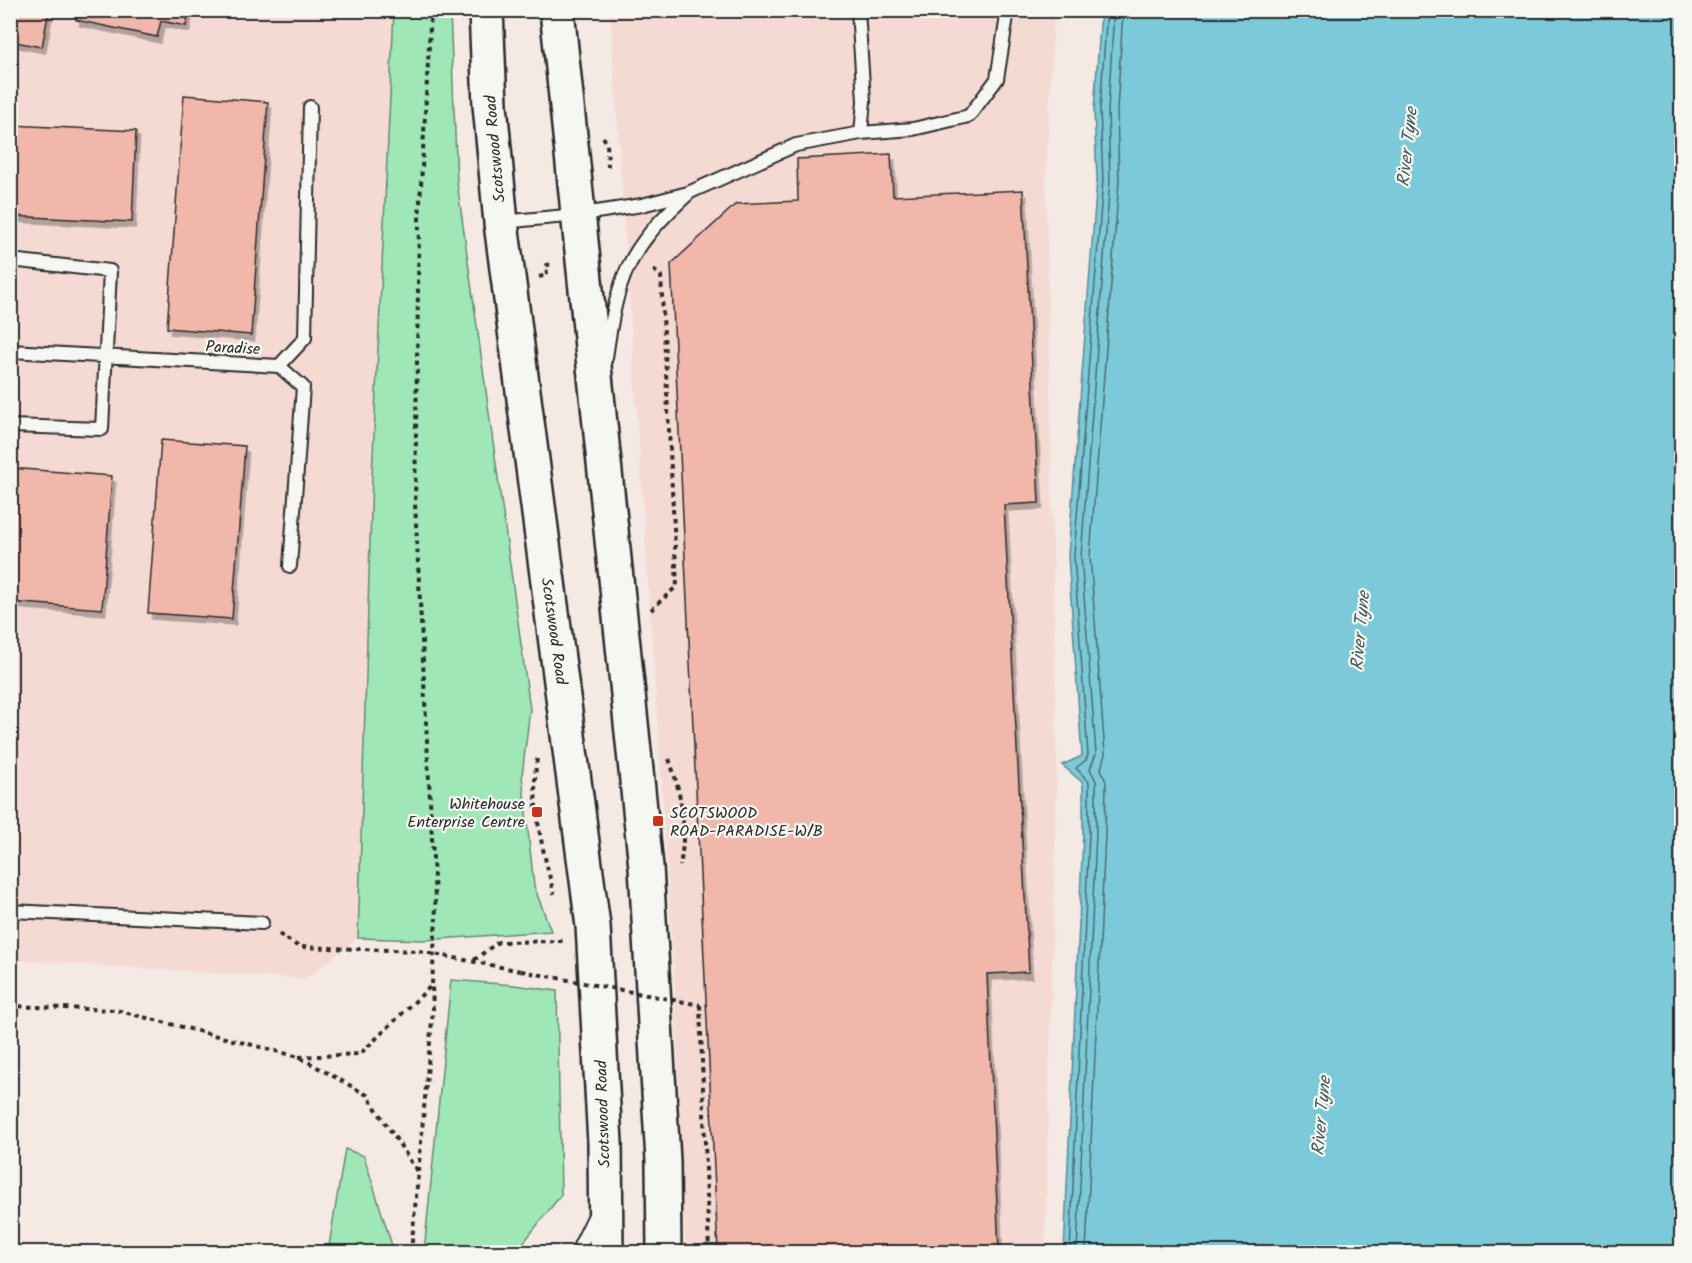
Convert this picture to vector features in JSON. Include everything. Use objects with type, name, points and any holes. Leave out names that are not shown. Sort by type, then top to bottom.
[{"type":"main road","name":"Scotswood Road","points":[[486,10],[490,105],[501,223],[593,926],[606,1194],[606,1252]]},
{"type":"main road","points":[[557,10],[599,432],[646,867],[663,1161],[664,1252]]},
{"type":"lane","points":[[858,10],[864,101],[861,133]]},
{"type":"lane","points":[[501,223],[626,209],[688,193],[796,145],[861,133],[913,129],[969,116],[997,79],[1008,10]]},
{"type":"lane","points":[[279,366],[305,338],[309,107]]},
{"type":"lane","points":[[599,432],[609,332],[615,299],[624,273],[639,245],[655,224],[688,193]]},
{"type":"lane","points":[[10,260],[110,271],[102,429],[10,426]]},
{"type":"lane","name":"Paradise","points":[[10,351],[279,366],[303,387],[290,566]]},
{"type":"lane","points":[[10,911],[262,923]]},
{"type":"lane","points":[[577,1252],[606,1194]]},
{"type":"path","points":[[411,1252],[419,1174],[436,918],[415,503],[419,220],[431,10]]},
{"type":"path","points":[[508,281],[548,276],[546,265],[582,259]]},
{"type":"path","points":[[262,923],[299,947],[419,951],[700,1005],[709,1252]]},
{"type":"path","points":[[474,960],[498,942],[564,941]]},
{"type":"path","points":[[299,1057],[360,1054],[432,984]]},
{"type":"path","points":[[10,1006],[116,1010],[299,1057],[368,1095],[419,1174]]},
{"type":"shaded area","points":[[11,11],[394,11],[372,476],[358,938],[305,979],[11,960]]},
{"type":"shaded area","points":[[610,11],[1054,11],[1046,178],[1057,764],[1045,1252],[685,1252],[674,971]]},
{"type":"green space","points":[[394,11],[450,11],[457,182],[530,709],[522,776],[534,886],[551,931],[424,940],[358,938],[372,476]]},
{"type":"green space","points":[[451,980],[557,991],[561,1195],[516,1252],[424,1252]]},
{"type":"green space","points":[[345,1149],[364,1156],[394,1252],[328,1252]]},
{"type":"water","name":"River Tyne","points":[[1101,11],[1681,11],[1681,1252],[1064,1252],[1083,834],[1083,783],[1062,765],[1082,756],[1068,556],[1097,179],[1094,110]]},
{"type":"building","points":[[10,10],[49,10],[42,47],[10,41]]},
{"type":"building","points":[[78,10],[189,10],[186,26],[161,21],[157,37],[76,20]]},
{"type":"building","points":[[184,95],[268,102],[251,335],[167,328]]},
{"type":"building","points":[[10,125],[136,131],[132,222],[10,216]]},
{"type":"building","points":[[891,154],[893,196],[1023,190],[1039,503],[1004,505],[1029,972],[987,974],[999,1252],[718,1252],[671,264],[736,204],[798,201],[797,159]]},
{"type":"building","points":[[161,440],[245,446],[232,619],[148,613]]},
{"type":"building","points":[[10,468],[112,476],[102,609],[10,602]]},
{"type":"place","name":"Whitehouse Enterprise Centre","points":[[537,812]]},
{"type":"place","name":"SCOTSWOOD ROAD-PARADISE-W/B","points":[[658,821]]}]
